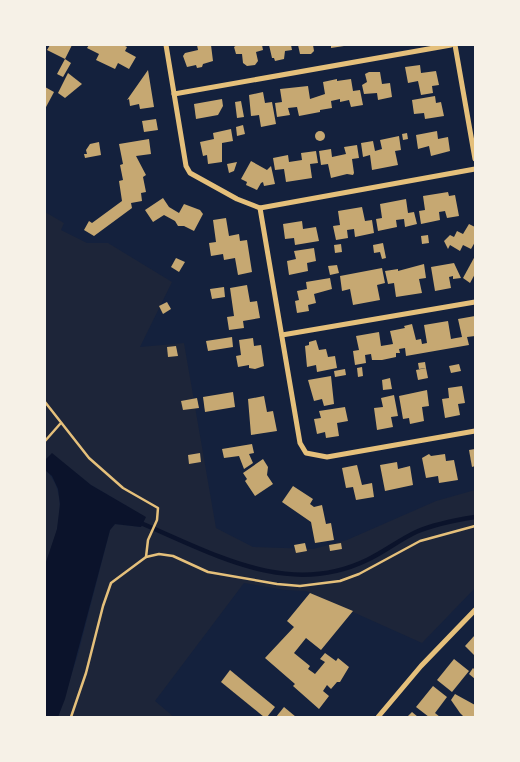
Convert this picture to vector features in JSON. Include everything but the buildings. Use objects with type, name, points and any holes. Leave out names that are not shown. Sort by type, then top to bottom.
[{"type":"street","points":[[166,45],[186,166],[190,173],[237,199],[260,208],[475,169]]},
{"type":"street","points":[[174,94],[451,45]]},
{"type":"street","points":[[455,45],[475,159]]},
{"type":"street","points":[[260,208],[300,443],[306,453],[327,457],[475,431]]},
{"type":"street","points":[[282,335],[475,302]]},
{"type":"street","points":[[378,717],[421,666],[475,610]]},
{"type":"path","points":[[45,402],[60,424],[89,458],[123,488],[156,506],[159,512],[148,540],[146,557]]},
{"type":"path","points":[[45,441],[60,424]]},
{"type":"path","points":[[71,717],[86,673],[103,606],[111,583],[146,557],[159,554],[173,556],[208,572],[285,585],[307,585],[340,580],[359,574],[420,541],[475,526]]},
{"type":"shaded area","points":[[45,212],[64,223],[61,230],[87,243],[108,243],[172,282],[140,347],[184,343],[216,528],[253,547],[313,549],[347,540],[436,501],[475,490],[475,588],[422,643],[306,591],[285,590],[244,583],[155,701],[174,717],[58,717],[78,654],[110,530],[115,524],[141,527],[145,517],[91,485],[52,454],[45,460]]},
{"type":"shaded area","points":[[52,453],[91,485],[146,517],[141,527],[115,524],[110,530],[65,699],[58,717],[45,717],[45,565],[57,529],[60,504],[58,489],[52,476],[45,470],[45,460]]},
{"type":"shaded area","points":[[45,470],[53,480],[58,491],[60,503],[54,542],[45,565]]},
{"type":"waterway","points":[[143,524],[197,548],[252,568],[309,575],[338,571],[367,560],[423,529],[475,517]]}]
